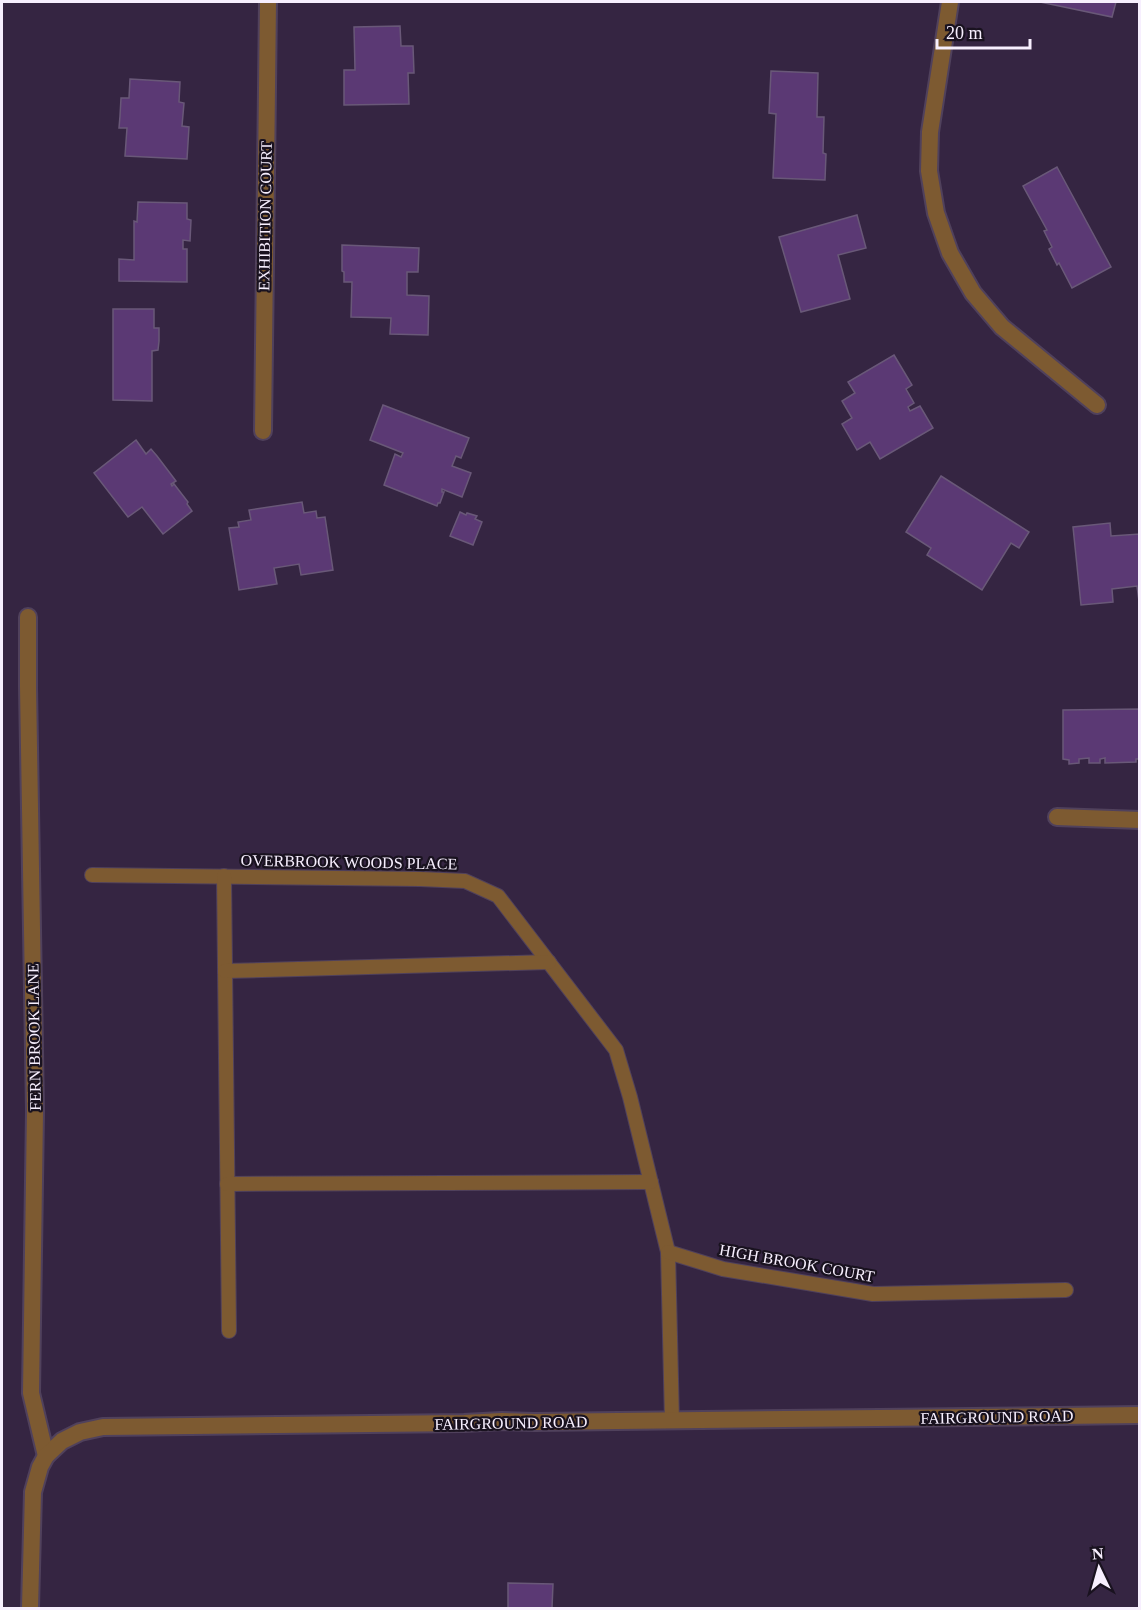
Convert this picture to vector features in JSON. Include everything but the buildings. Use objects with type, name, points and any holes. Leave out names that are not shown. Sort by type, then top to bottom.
[{"type":"street","name":"EXHIBITION COURT","points":[[263,431],[267,2]]},
{"type":"street","points":[[950,2],[930,132],[929,171],[936,213],[950,253],[973,293],[1002,327],[1097,405]]},
{"type":"street","name":"FERN BROOK LANE","points":[[28,616],[35,1111],[31,1393],[46,1456]]},
{"type":"street","points":[[1057,817],[1140,820]]},
{"type":"street","name":"FAIRGROUND ROAD","points":[[46,1456],[62,1441],[80,1432],[103,1427],[1140,1415]]},
{"type":"street","points":[[30,1608],[33,1492],[40,1467],[46,1456]]},
{"type":"lane","name":"OVERBROOK WOODS PLACE","points":[[92,875],[465,881],[498,896],[616,1050],[668,1252],[672,1421]]},
{"type":"lane","points":[[224,876],[229,1331]]},
{"type":"lane","points":[[225,971],[549,963]]},
{"type":"lane","points":[[227,1184],[651,1182]]},
{"type":"lane","name":"HIGH BROOK COURT","points":[[668,1252],[723,1269],[873,1294],[1066,1290]]}]
